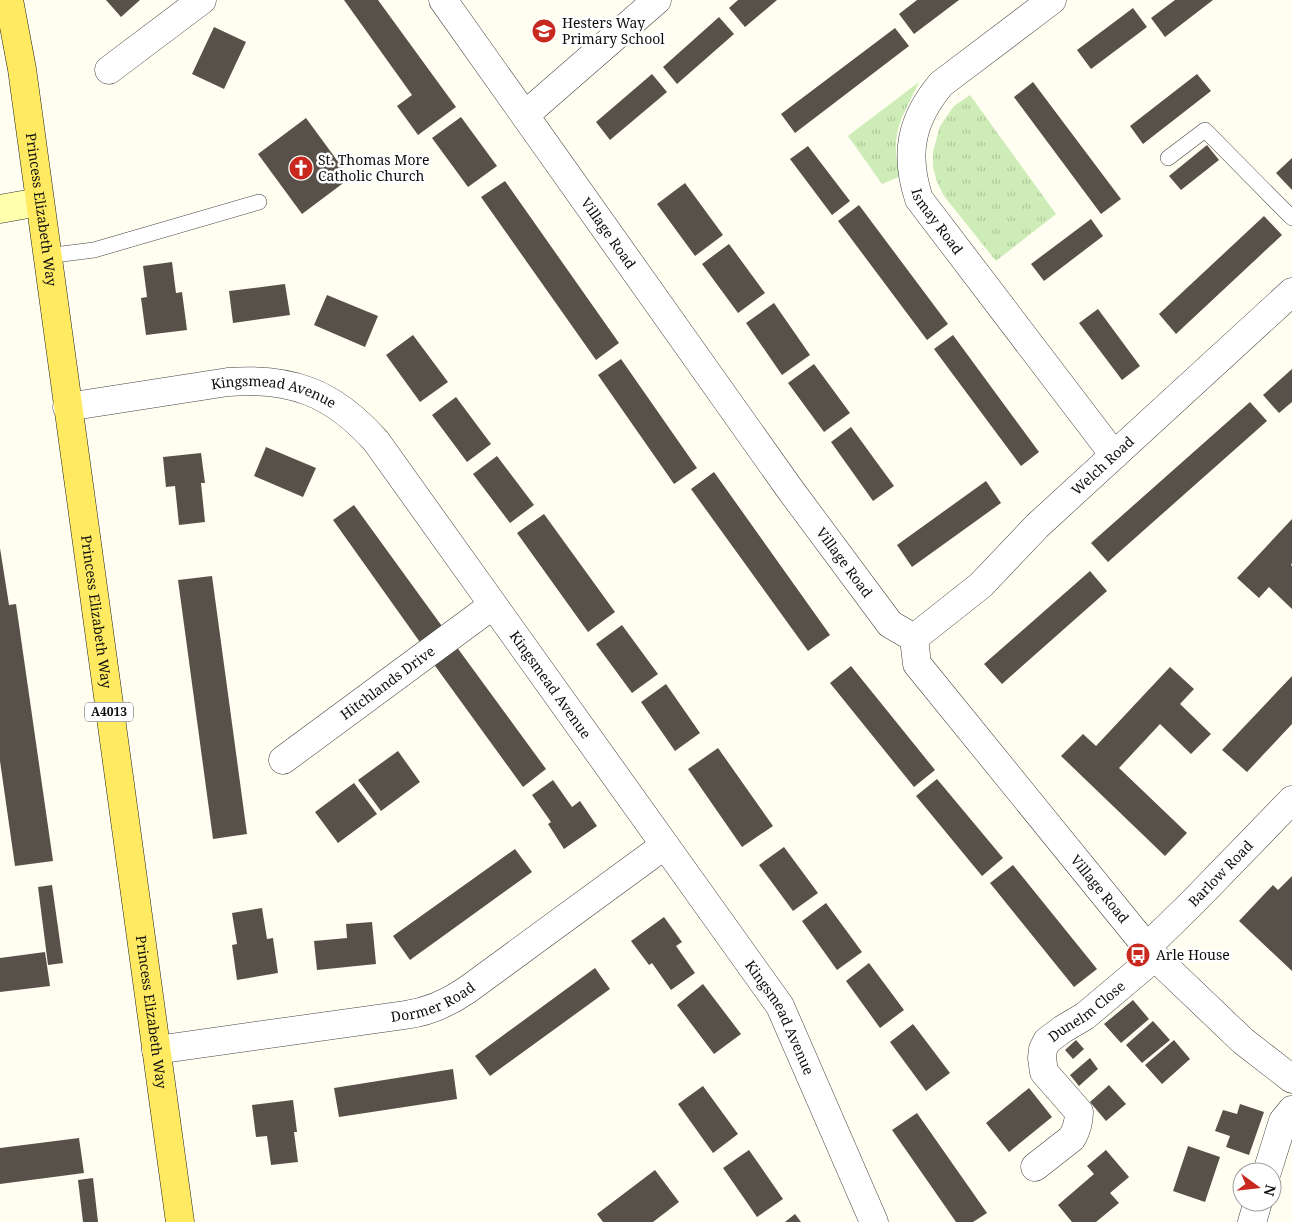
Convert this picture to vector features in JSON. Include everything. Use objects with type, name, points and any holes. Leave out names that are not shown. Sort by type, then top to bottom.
[{"type":"main road","name":"Princess Elizabeth Way","points":[[9,0],[22,69],[46,256],[180,1222]]},
{"type":"street","points":[[109,70],[202,0]]},
{"type":"street","name":"Village Road","points":[[443,0],[789,488],[890,624],[914,638],[917,664],[1151,952],[1243,1042],[1292,1079]]},
{"type":"street","points":[[525,115],[657,0]]},
{"type":"street","name":"Ismay Road","points":[[1052,0],[941,84],[920,115],[914,133],[911,168],[919,199],[1114,455]]},
{"type":"street","points":[[0,209],[39,202]]},
{"type":"street","name":"Welch Road","points":[[914,638],[981,585],[1036,526],[1292,292]]},
{"type":"street","name":"Kingsmead Avenue","points":[[67,407],[252,380],[276,382],[299,387],[321,396],[360,423],[376,441],[780,1006],[874,1222]]},
{"type":"street","name":"Hitchlands Drive","points":[[283,760],[493,605]]},
{"type":"street","name":"Barlow Road","points":[[1151,952],[1194,901],[1292,800]]},
{"type":"street","name":"Dormer Road","points":[[156,1050],[413,1014],[436,1008],[467,990],[665,845]]},
{"type":"street","name":"Dunelm Close","points":[[1035,1167],[1072,1138],[1076,1132],[1079,1118],[1078,1112],[1044,1072],[1042,1058],[1043,1049],[1047,1041],[1085,1016],[1151,952]]},
{"type":"street","points":[[1271,1162],[1284,1120],[1292,1110]]},
{"type":"lane","points":[[1168,158],[1205,130],[1292,218]]},
{"type":"lane","points":[[46,256],[94,250],[259,202]]},
{"type":"green space","points":[[919,82],[902,117],[896,138],[897,162],[901,176],[882,184],[848,136]]},
{"type":"green space","points":[[970,95],[1056,214],[996,261],[944,196],[937,182],[933,167],[933,152],[940,126],[954,106]]},
{"type":"building","points":[[106,0],[140,0],[121,17]]},
{"type":"building","points":[[344,0],[378,0],[456,107],[418,135],[397,106],[412,95]]},
{"type":"building","points":[[738,0],[777,0],[745,27],[729,8]]},
{"type":"building","points":[[917,0],[959,0],[914,34],[899,14]]},
{"type":"building","points":[[1175,0],[1213,0],[1165,37],[1151,18]]},
{"type":"building","points":[[1133,8],[1147,27],[1091,69],[1077,50]]},
{"type":"building","points":[[719,17],[734,34],[677,84],[663,67]]},
{"type":"building","points":[[214,27],[246,42],[224,89],[192,74]]},
{"type":"building","points":[[895,28],[909,46],[795,133],[781,114]]},
{"type":"building","points":[[652,74],[667,92],[610,140],[596,122]]},
{"type":"building","points":[[1197,74],[1211,91],[1143,144],[1130,126]]},
{"type":"building","points":[[1033,82],[1121,199],[1101,214],[1014,97]]},
{"type":"building","points":[[461,117],[497,166],[468,187],[432,138]]},
{"type":"building","points":[[306,118],[350,178],[302,214],[258,154]]},
{"type":"building","points":[[1207,145],[1219,160],[1181,190],[1169,176]]},
{"type":"building","points":[[808,146],[850,201],[832,215],[790,159]]},
{"type":"building","points":[[1292,158],[1292,190],[1276,173]]},
{"type":"building","points":[[505,181],[619,343],[596,360],[481,197]]},
{"type":"building","points":[[685,183],[723,235],[695,256],[657,204]]},
{"type":"building","points":[[859,205],[948,324],[927,340],[838,221]]},
{"type":"building","points":[[1264,216],[1282,235],[1176,334],[1159,314]]},
{"type":"building","points":[[1091,219],[1103,236],[1044,281],[1031,264]]},
{"type":"building","points":[[729,244],[765,293],[738,313],[702,264]]},
{"type":"building","points":[[172,262],[176,293],[182,292],[187,330],[146,335],[141,298],[147,297],[143,266]]},
{"type":"building","points":[[285,284],[290,315],[233,323],[229,291]]},
{"type":"building","points":[[327,295],[378,316],[365,347],[314,325]]},
{"type":"building","points":[[774,303],[810,355],[782,375],[746,323]]},
{"type":"building","points":[[1098,309],[1140,366],[1122,380],[1079,323]]},
{"type":"building","points":[[413,335],[448,382],[420,402],[386,355]]},
{"type":"building","points":[[953,335],[1039,452],[1021,466],[934,349]]},
{"type":"building","points":[[621,359],[697,468],[674,484],[598,375]]},
{"type":"building","points":[[814,364],[850,413],[824,432],[788,383]]},
{"type":"building","points":[[1292,369],[1292,402],[1279,413],[1263,395]]},
{"type":"building","points":[[456,397],[491,444],[467,462],[432,415]]},
{"type":"building","points":[[1250,402],[1267,421],[1108,562],[1091,543]]},
{"type":"building","points":[[851,427],[894,486],[873,501],[831,442]]},
{"type":"building","points":[[266,447],[316,468],[303,497],[254,476]]},
{"type":"building","points":[[201,453],[205,483],[201,483],[205,522],[179,525],[175,486],[166,487],[163,457]]},
{"type":"building","points":[[497,456],[534,505],[510,523],[473,474]]},
{"type":"building","points":[[714,472],[830,635],[808,651],[691,489]]},
{"type":"building","points":[[986,481],[1001,503],[912,567],[897,545]]},
{"type":"building","points":[[354,505],[444,629],[422,645],[333,520]]},
{"type":"building","points":[[544,514],[615,612],[588,632],[517,533]]},
{"type":"building","points":[[1292,519],[1292,609],[1269,587],[1259,598],[1237,578]]},
{"type":"building","points":[[0,548],[9,605],[16,604],[53,861],[15,866],[0,761]]},
{"type":"building","points":[[1090,571],[1107,591],[1002,684],[984,664]]},
{"type":"building","points":[[212,576],[247,834],[213,839],[178,580]]},
{"type":"building","points":[[622,625],[658,674],[632,693],[596,644]]},
{"type":"building","points":[[456,646],[546,769],[523,787],[433,663]]},
{"type":"building","points":[[851,666],[935,770],[914,787],[830,683]]},
{"type":"building","points":[[1170,667],[1194,689],[1180,704],[1211,734],[1191,754],[1160,724],[1119,768],[1187,833],[1165,856],[1061,756],[1083,734],[1096,746]]},
{"type":"building","points":[[1292,676],[1292,724],[1247,772],[1222,750]]},
{"type":"building","points":[[666,684],[700,733],[675,751],[641,702]]},
{"type":"building","points":[[718,748],[773,826],[742,847],[688,769]]},
{"type":"building","points":[[398,751],[420,782],[381,811],[358,780]]},
{"type":"building","points":[[937,779],[1003,858],[982,876],[916,796]]},
{"type":"building","points":[[553,780],[572,807],[580,801],[597,826],[564,849],[548,824],[551,822],[532,795]]},
{"type":"building","points":[[354,783],[377,814],[338,843],[315,812]]},
{"type":"building","points":[[784,847],[818,893],[793,911],[759,865]]},
{"type":"building","points":[[515,849],[532,872],[410,960],[393,936]]},
{"type":"building","points":[[1013,865],[1097,969],[1074,987],[990,883]]},
{"type":"building","points":[[1292,876],[1292,971],[1239,921],[1273,885],[1278,890]]},
{"type":"building","points":[[52,885],[63,963],[48,965],[38,887]]},
{"type":"building","points":[[826,903],[862,952],[837,970],[802,921]]},
{"type":"building","points":[[262,908],[267,939],[273,938],[278,973],[237,980],[232,945],[237,944],[232,913]]},
{"type":"building","points":[[664,917],[682,942],[676,946],[695,973],[671,990],[652,963],[649,965],[631,941]]},
{"type":"building","points":[[372,922],[376,964],[317,970],[314,941],[347,938],[346,924]]},
{"type":"building","points":[[45,952],[50,986],[0,992],[0,958]]},
{"type":"building","points":[[869,963],[904,1010],[880,1028],[846,981]]},
{"type":"building","points":[[595,968],[610,989],[490,1076],[475,1056]]},
{"type":"building","points":[[703,984],[741,1034],[714,1054],[677,1005]]},
{"type":"building","points":[[1133,1000],[1149,1019],[1121,1043],[1104,1024]]},
{"type":"building","points":[[1153,1021],[1170,1040],[1142,1063],[1126,1045]]},
{"type":"building","points":[[913,1024],[950,1073],[926,1091],[890,1042]]},
{"type":"building","points":[[1076,1040],[1084,1049],[1073,1059],[1065,1050]]},
{"type":"building","points":[[1174,1040],[1190,1059],[1162,1084],[1145,1065]]},
{"type":"building","points":[[1090,1058],[1098,1069],[1079,1086],[1070,1075]]},
{"type":"building","points":[[453,1069],[457,1099],[339,1117],[334,1088]]},
{"type":"building","points":[[1109,1085],[1126,1104],[1106,1121],[1090,1102]]},
{"type":"building","points":[[703,1086],[738,1134],[713,1153],[678,1104]]},
{"type":"building","points":[[1029,1088],[1052,1117],[1009,1152],[986,1123]]},
{"type":"building","points":[[293,1100],[297,1132],[294,1132],[298,1162],[271,1165],[267,1136],[256,1137],[252,1105]]},
{"type":"building","points":[[1240,1104],[1264,1112],[1249,1155],[1226,1147],[1230,1136],[1215,1131],[1223,1110],[1237,1114]]},
{"type":"building","points":[[917,1113],[987,1213],[973,1222],[956,1222],[892,1130]]},
{"type":"building","points":[[79,1138],[84,1173],[0,1184],[0,1148]]},
{"type":"building","points":[[1188,1146],[1220,1157],[1205,1202],[1173,1191]]},
{"type":"building","points":[[749,1150],[783,1199],[757,1217],[723,1168]]},
{"type":"building","points":[[1106,1150],[1129,1177],[1110,1193],[1119,1203],[1096,1222],[1072,1222],[1058,1205],[1094,1174],[1087,1166]]},
{"type":"building","points":[[655,1170],[679,1202],[653,1222],[603,1222],[597,1214]]},
{"type":"building","points":[[93,1178],[98,1222],[83,1222],[78,1180]]},
{"type":"building","points":[[795,1214],[801,1222],[785,1222]]},
{"type":"place","name":"Hesters Way Primary School","points":[[544,31]]},
{"type":"place","name":"St. Thomas More Catholic Church","points":[[301,168]]},
{"type":"place","name":"Arle House","points":[[1138,955]]}]
